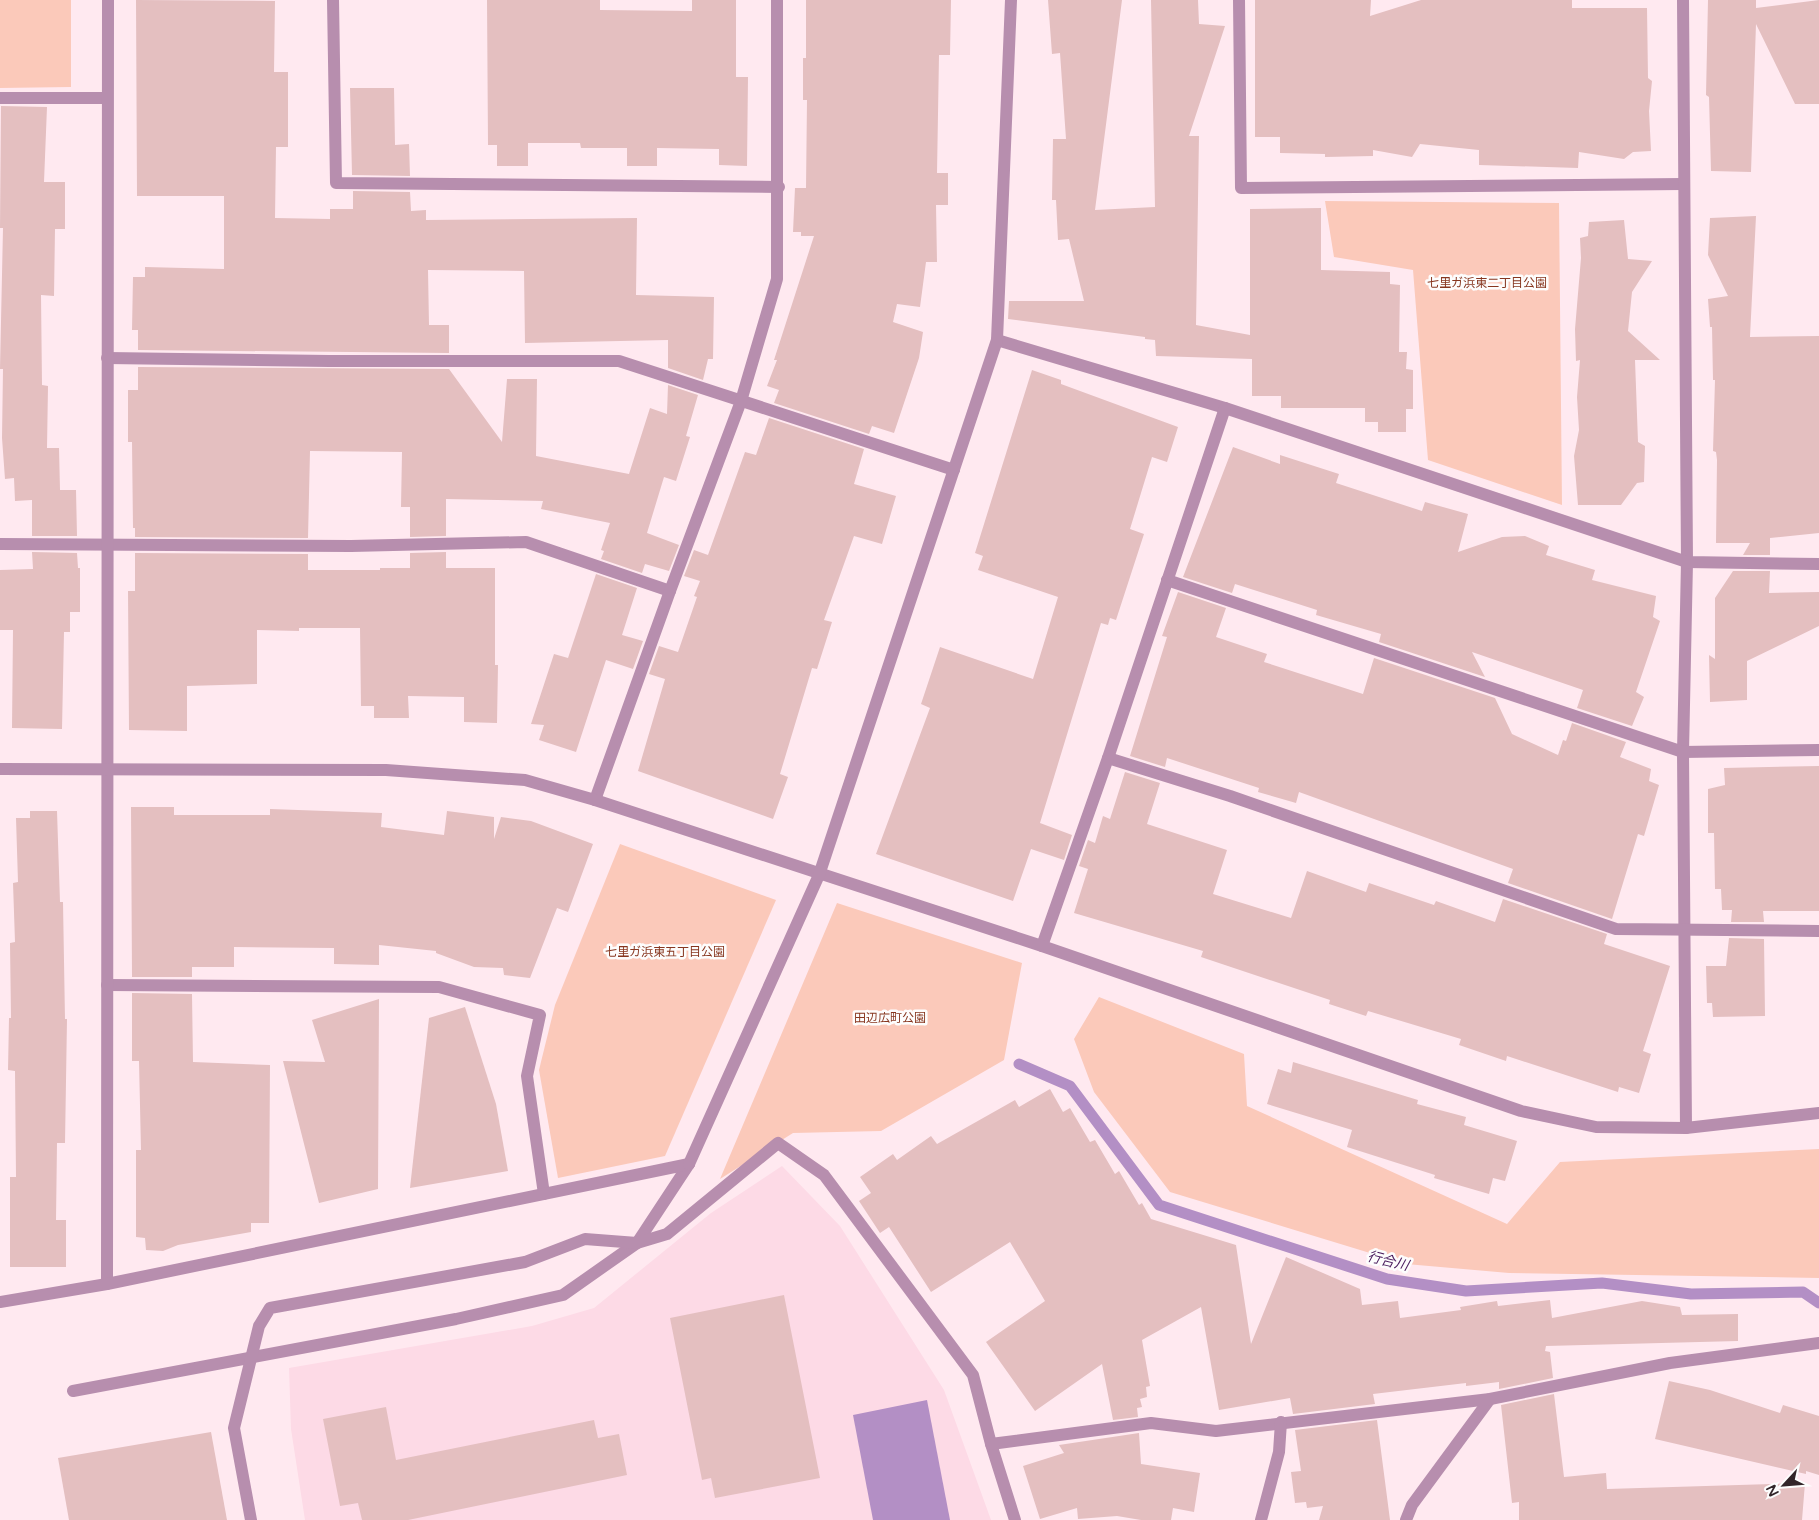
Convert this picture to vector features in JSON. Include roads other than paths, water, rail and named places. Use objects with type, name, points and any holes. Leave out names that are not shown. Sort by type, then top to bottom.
[{"type":"street","points":[[107,1284],[108,0]]},
{"type":"street","points":[[334,0],[336,183],[779,186]]},
{"type":"street","points":[[595,800],[741,401],[777,279],[779,186],[777,0]]},
{"type":"street","points":[[636,1244],[689,1164],[819,875],[997,340],[1011,0]]},
{"type":"street","points":[[1239,0],[1241,188],[1683,184]]},
{"type":"street","points":[[1683,0],[1687,562],[1683,752],[1686,930],[1686,1128]]},
{"type":"street","points":[[0,98],[107,98]]},
{"type":"street","points":[[997,340],[1225,408],[1687,562],[1819,564]]},
{"type":"street","points":[[107,358],[329,361],[619,361],[954,470]]},
{"type":"street","points":[[1042,946],[1108,758],[1225,408]]},
{"type":"street","points":[[0,544],[351,546],[526,542],[670,591]]},
{"type":"street","points":[[1167,580],[1683,752],[1819,750]]},
{"type":"street","points":[[1108,758],[1230,796],[1616,929],[1819,931]]},
{"type":"street","points":[[0,770],[386,770],[525,780],[595,800],[819,875],[1042,946],[1521,1111],[1596,1127],[1686,1128],[1819,1114]]},
{"type":"street","points":[[106,985],[439,987],[540,1014],[527,1076],[544,1194]]},
{"type":"street","points":[[73,1391],[456,1319],[564,1295],[636,1244],[668,1234],[778,1143],[824,1175],[973,1375],[991,1444],[1015,1520]]},
{"type":"street","points":[[0,1302],[107,1284],[689,1164]]},
{"type":"street","points":[[250,1520],[234,1428],[259,1326],[270,1308],[525,1262],[585,1239],[636,1244]]},
{"type":"street","points":[[991,1444],[1151,1423],[1216,1431],[1490,1399],[1670,1363],[1819,1343]]},
{"type":"street","points":[[1406,1520],[1412,1505],[1490,1399]]},
{"type":"street","points":[[1261,1520],[1279,1452],[1281,1422]]},
{"type":"waterway","name":"行合川","points":[[1019,1064],[1070,1086],[1159,1205],[1387,1279],[1466,1291],[1602,1283],[1691,1294],[1803,1292],[1819,1303]]},
{"type":"park label","name":"七里ガ浜東二丁目公園","points":[[1487,283]]},
{"type":"park label","name":"七里ガ浜東五丁目公園","points":[[665,952]]},
{"type":"park label","name":"田辺広町公園","points":[[890,1018]]}]
